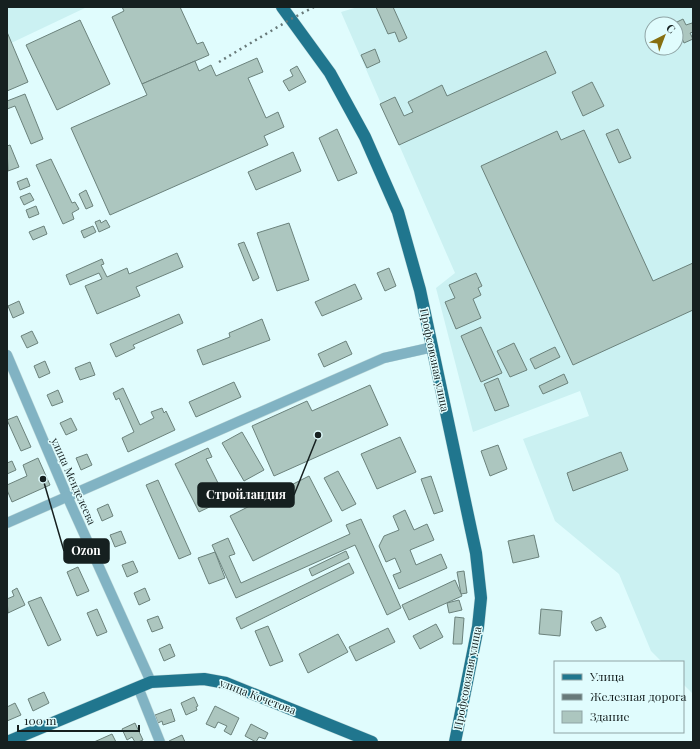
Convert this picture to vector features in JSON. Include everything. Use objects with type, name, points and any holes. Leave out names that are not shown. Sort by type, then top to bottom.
[{"type":"main road","name":"Профсоюзная улица","points":[[282,7],[330,73],[365,136],[398,212],[420,290],[476,553],[481,598],[478,627],[455,742]]},
{"type":"main road","name":"улица Кочетова","points":[[7,742],[138,686],[151,682],[204,679],[226,683],[363,741]]},
{"type":"street","points":[[7,523],[384,358],[433,347]]},
{"type":"street","name":"улица Менделеева","points":[[7,355],[67,496],[151,682]]},
{"type":"street","points":[[138,686],[160,742]]},
{"type":"shaded area","points":[[7,7],[87,7],[7,45]]},
{"type":"shaded area","points":[[358,7],[693,7],[693,694],[684,685],[684,661],[661,661],[651,651],[619,574],[555,521],[523,439],[589,416],[580,391],[473,432],[436,288],[455,273],[341,12]]},
{"type":"building","points":[[122,7],[180,7],[197,44],[203,42],[209,55],[142,84],[112,17],[124,11]]},
{"type":"building","points":[[376,7],[393,7],[407,38],[399,42],[395,32],[388,34]]},
{"type":"building","points":[[80,20],[110,84],[57,110],[26,45]]},
{"type":"building","points":[[684,21],[686,25],[692,23],[693,25],[693,32],[690,33],[693,39],[684,43]]},
{"type":"building","points":[[7,32],[28,82],[7,91]]},
{"type":"building","points":[[375,49],[380,62],[367,68],[361,55]]},
{"type":"building","points":[[546,51],[556,73],[399,145],[380,104],[395,97],[404,116],[413,112],[408,102],[442,85],[447,96]]},
{"type":"building","points":[[257,58],[263,72],[248,78],[266,118],[278,112],[284,127],[264,136],[268,145],[110,215],[71,128],[147,95],[142,84],[195,61],[199,71],[211,65],[216,76]]},
{"type":"building","points":[[297,66],[306,82],[289,91],[283,81],[293,76],[290,70]]},
{"type":"building","points":[[592,82],[604,106],[583,116],[572,92]]},
{"type":"building","points":[[25,94],[43,139],[31,144],[15,106],[7,109],[7,101]]},
{"type":"building","points":[[337,129],[357,173],[338,181],[319,138]]},
{"type":"building","points":[[618,129],[631,158],[619,163],[606,134]]},
{"type":"building","points":[[584,130],[653,281],[693,263],[693,310],[573,365],[481,166],[557,131],[561,140]]},
{"type":"building","points":[[10,145],[19,167],[8,171],[7,146]]},
{"type":"building","points":[[293,152],[301,171],[256,190],[248,172]]},
{"type":"building","points":[[51,159],[72,203],[75,202],[79,209],[72,213],[74,219],[63,224],[36,165]]},
{"type":"building","points":[[27,178],[30,186],[20,190],[17,182]]},
{"type":"building","points":[[86,190],[93,206],[86,209],[79,194]]},
{"type":"building","points":[[30,193],[34,200],[24,205],[20,197]]},
{"type":"building","points":[[36,206],[39,214],[29,218],[26,210]]},
{"type":"building","points":[[100,220],[101,223],[106,220],[110,227],[99,232],[95,222]]},
{"type":"building","points":[[289,223],[309,280],[277,291],[257,233]]},
{"type":"building","points":[[44,226],[47,234],[33,240],[29,232]]},
{"type":"building","points":[[93,226],[96,232],[84,238],[81,231]]},
{"type":"building","points":[[244,242],[259,278],[253,281],[238,244]]},
{"type":"building","points":[[177,253],[183,267],[136,287],[140,296],[97,314],[85,286],[102,279],[99,273],[70,285],[66,275],[102,259],[104,264],[101,265],[107,277],[127,268],[129,274]]},
{"type":"building","points":[[389,268],[396,286],[385,291],[377,273]]},
{"type":"building","points":[[476,273],[482,286],[478,288],[481,295],[473,299],[481,318],[456,329],[445,302],[455,298],[449,285]]},
{"type":"building","points":[[355,284],[362,299],[322,316],[315,302]]},
{"type":"building","points":[[19,301],[24,313],[13,318],[8,306]]},
{"type":"building","points":[[179,314],[183,323],[133,345],[135,348],[116,357],[110,344]]},
{"type":"building","points":[[262,319],[270,340],[203,365],[197,350],[230,337],[229,333]]},
{"type":"building","points":[[481,327],[502,373],[481,382],[461,336]]},
{"type":"building","points":[[32,331],[38,343],[27,348],[21,336]]},
{"type":"building","points":[[346,341],[352,354],[324,367],[318,354]]},
{"type":"building","points":[[514,343],[527,370],[510,377],[497,351]]},
{"type":"building","points":[[555,347],[560,357],[535,369],[530,359]]},
{"type":"building","points":[[45,361],[50,373],[39,378],[34,366]]},
{"type":"building","points":[[90,362],[95,375],[80,380],[75,368]]},
{"type":"building","points":[[564,374],[568,383],[543,394],[539,386]]},
{"type":"building","points":[[498,378],[509,406],[495,411],[484,384]]},
{"type":"building","points":[[234,382],[241,397],[196,417],[189,402]]},
{"type":"building","points":[[370,385],[388,425],[274,476],[252,426],[307,401],[312,411]]},
{"type":"building","points":[[123,388],[140,425],[154,418],[151,412],[162,408],[164,413],[166,411],[175,430],[128,452],[122,438],[134,432],[119,398],[116,400],[113,393]]},
{"type":"building","points":[[58,390],[63,402],[52,406],[47,395]]},
{"type":"building","points":[[17,416],[31,447],[21,451],[7,420]]},
{"type":"building","points":[[71,418],[77,430],[66,435],[60,423]]},
{"type":"building","points":[[242,432],[264,470],[244,481],[222,443]]},
{"type":"building","points":[[400,437],[416,472],[377,489],[361,454]]},
{"type":"building","points":[[498,445],[507,469],[490,476],[481,451]]},
{"type":"building","points":[[208,448],[212,457],[206,459],[226,499],[199,512],[175,464]]},
{"type":"building","points":[[621,452],[628,470],[573,491],[567,473]]},
{"type":"building","points":[[87,454],[92,465],[81,470],[76,458]]},
{"type":"building","points":[[38,458],[50,485],[12,502],[7,490],[7,485],[27,476],[23,465]]},
{"type":"building","points":[[12,461],[16,470],[7,474],[7,463]]},
{"type":"building","points":[[338,471],[356,504],[342,511],[324,478]]},
{"type":"building","points":[[309,476],[332,521],[253,561],[230,516]]},
{"type":"building","points":[[431,476],[443,511],[434,514],[421,479]]},
{"type":"building","points":[[158,480],[191,554],[179,559],[146,485]]},
{"type":"building","points":[[108,504],[113,516],[102,521],[97,509]]},
{"type":"building","points":[[405,510],[414,530],[427,524],[434,540],[410,550],[416,565],[441,554],[447,568],[399,589],[393,575],[401,572],[395,558],[386,562],[379,546],[384,536],[399,530],[393,516]]},
{"type":"building","points":[[361,519],[401,608],[387,615],[355,545],[236,598],[212,545],[228,538],[235,554],[229,556],[241,583],[350,534],[346,525]]},
{"type":"building","points":[[121,531],[126,543],[115,547],[110,535]]},
{"type":"building","points":[[534,535],[539,557],[513,563],[508,541]]},
{"type":"building","points":[[346,551],[349,558],[312,576],[309,569]]},
{"type":"building","points":[[215,552],[225,578],[209,584],[198,558]]},
{"type":"building","points":[[133,561],[138,572],[127,577],[122,565]]},
{"type":"building","points":[[349,563],[354,573],[241,629],[236,618]]},
{"type":"building","points":[[78,567],[89,591],[77,596],[67,572]]},
{"type":"building","points":[[464,571],[467,593],[461,594],[457,572]]},
{"type":"building","points":[[455,580],[462,596],[409,620],[402,605]]},
{"type":"building","points":[[17,588],[25,605],[8,613],[7,599],[14,596],[12,591]]},
{"type":"building","points":[[145,588],[150,600],[139,605],[134,593]]},
{"type":"building","points":[[41,597],[61,640],[48,646],[28,602]]},
{"type":"building","points":[[459,600],[462,610],[449,613],[447,603]]},
{"type":"building","points":[[97,609],[107,632],[97,636],[87,613]]},
{"type":"building","points":[[541,609],[562,611],[560,636],[539,634]]},
{"type":"building","points":[[158,616],[163,628],[152,632],[147,620]]},
{"type":"building","points":[[455,617],[464,618],[462,644],[453,644]]},
{"type":"building","points":[[601,617],[606,627],[596,631],[591,622]]},
{"type":"building","points":[[436,624],[443,637],[420,649],[413,636]]},
{"type":"building","points":[[268,626],[283,661],[270,666],[255,631]]},
{"type":"building","points":[[388,628],[395,642],[356,661],[349,647]]},
{"type":"building","points":[[338,634],[348,652],[308,673],[299,654]]},
{"type":"building","points":[[170,644],[175,656],[164,661],[159,649]]},
{"type":"building","points":[[44,692],[49,703],[33,711],[28,699]]},
{"type":"building","points":[[194,697],[198,706],[196,707],[197,710],[186,715],[181,703]]},
{"type":"building","points":[[15,703],[21,715],[7,721],[7,707]]},
{"type":"building","points":[[215,706],[239,718],[231,735],[224,731],[227,726],[218,722],[215,728],[206,724]]},
{"type":"building","points":[[171,709],[175,721],[163,725],[162,721],[158,723],[155,715]]},
{"type":"building","points":[[135,723],[143,740],[138,742],[135,742],[132,737],[127,740],[122,729]]},
{"type":"building","points":[[251,724],[268,733],[265,739],[259,737],[256,742],[245,736]]},
{"type":"building","points":[[112,734],[116,742],[94,742]]},
{"type":"building","points":[[182,735],[185,742],[169,741]]},
{"type":"railway","points":[[219,62],[314,7]]},
{"type":"place","name":"Стройландия","points":[[318,435]]},
{"type":"place","name":"Ozon","points":[[43,479]]}]
